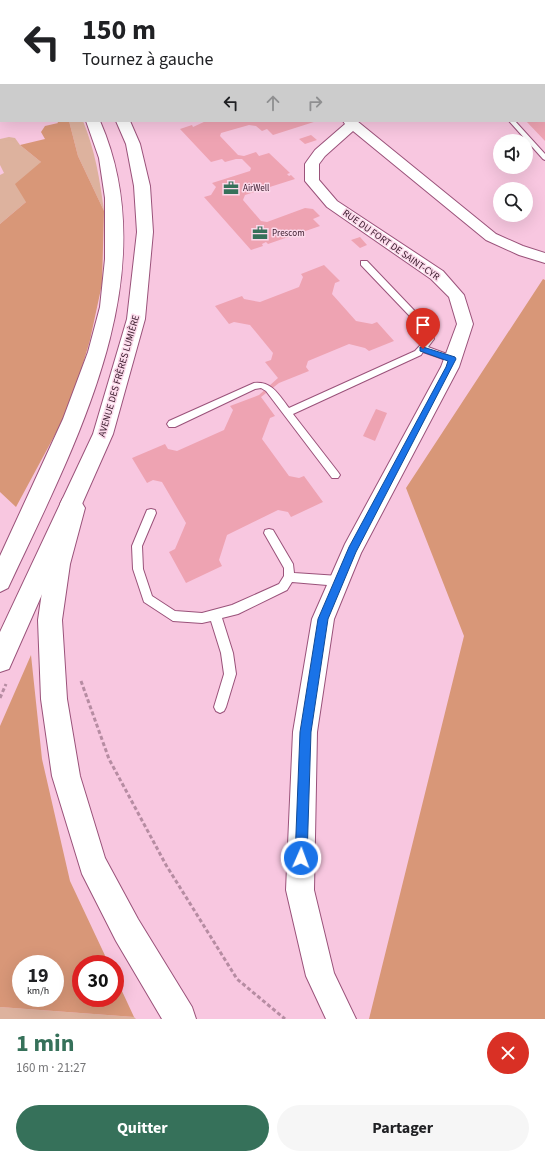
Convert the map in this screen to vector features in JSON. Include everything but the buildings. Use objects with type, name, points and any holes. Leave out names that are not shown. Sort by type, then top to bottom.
[{"type":"main road","points":[[0,582],[77,412],[107,317],[114,256],[113,193],[100,135],[94,122]]},
{"type":"main road","name":"AVENUE DES FRÈRES LUMIÈRE","points":[[0,660],[103,434],[136,319],[145,232],[142,186],[133,144],[123,122]]},
{"type":"main road","points":[[71,504],[74,508],[58,564],[50,620],[54,699],[66,776],[92,864],[127,930],[180,1019]]},
{"type":"street","name":"RUE DU FORT DE SAINT-CYR","points":[[341,1019],[320,976],[300,890],[305,732],[323,619],[352,550],[452,359],[466,324],[456,295],[437,275],[332,204],[312,181],[312,164],[320,153],[351,122],[491,237],[533,256],[545,258]]},
{"type":"lane","points":[[513,122],[545,158]]},
{"type":"lane","points":[[288,412],[418,353],[430,339],[427,329],[364,263]]},
{"type":"lane","points":[[423,349],[452,359]]},
{"type":"lane","points":[[172,424],[254,386],[262,385],[269,389],[288,412],[335,474]]},
{"type":"lane","points":[[151,513],[137,546],[138,569],[148,599],[172,616],[202,618],[215,615],[234,610],[283,587],[289,577],[289,566],[269,533]]},
{"type":"lane","points":[[289,577],[339,581]]},
{"type":"lane","points":[[215,615],[227,653],[230,674],[220,707]]},
{"type":"path","points":[[80,675],[109,759],[166,866],[237,979],[286,1019]]},
{"type":"shaded area","points":[[69,122],[83,122],[91,143],[101,188],[104,211],[78,156]]},
{"type":"shaded area","points":[[69,122],[78,156],[104,211],[102,284],[90,340],[71,405],[16,507],[0,492],[0,224],[26,202],[15,184],[41,162],[20,145],[45,139],[41,132],[45,126]]},
{"type":"shaded area","points":[[9,137],[15,138],[20,145],[41,162],[26,202],[0,224],[0,175],[4,173],[0,165],[0,139]]},
{"type":"shaded area","points":[[543,279],[545,280],[545,1019],[369,1019],[464,636],[406,488]]},
{"type":"shaded area","points":[[31,655],[42,759],[70,881],[105,955],[72,955],[72,1007],[124,1007],[124,995],[134,1017],[0,1007],[0,726]]},
{"type":"shaded area","points":[[0,1007],[134,1017],[136,1019],[0,1019]]},
{"type":"place","name":"AirWell","points":[[231,188]]},
{"type":"place","name":"Prescom","points":[[260,233]]},
{"type":"route","points":[[301,858],[305,732],[323,619],[352,550],[450,367],[452,359],[423,349]]}]
